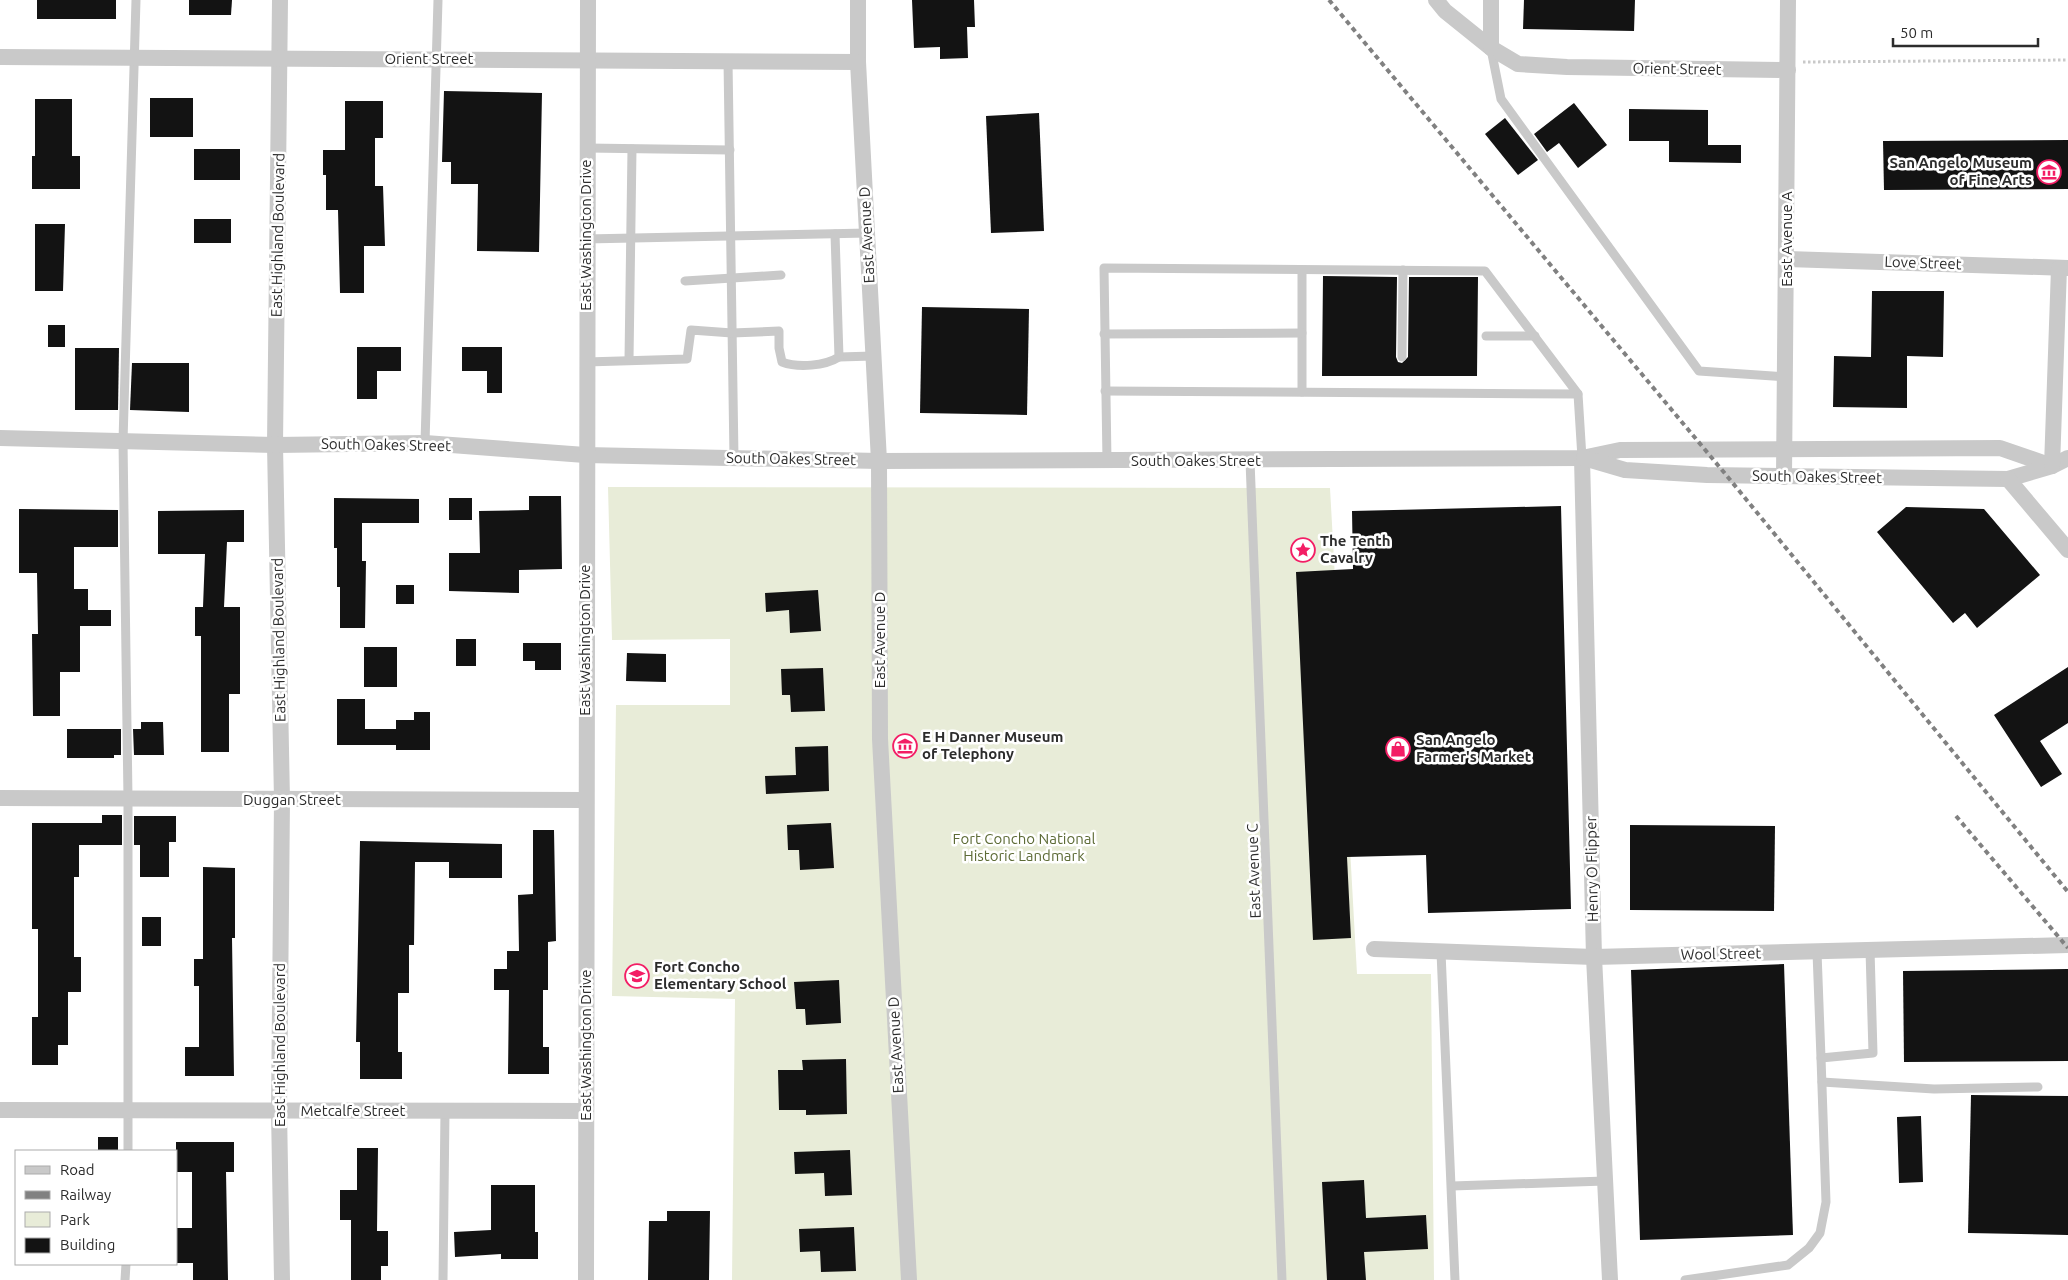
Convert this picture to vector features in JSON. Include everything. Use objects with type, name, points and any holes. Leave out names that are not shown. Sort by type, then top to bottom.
[{"type":"street","name":"East Highland Boulevard","points":[[280,0],[275,445],[282,800],[279,1111],[282,1280]]},
{"type":"street","name":"East Washington Drive","points":[[586,1280],[585,800],[588,0]]},
{"type":"street","name":"East Avenue D","points":[[858,0],[858,62],[879,461],[880,739],[909,1280]]},
{"type":"street","name":"Orient Street","points":[[1436,0],[1445,11],[1491,48],[1518,64],[1567,68],[1788,66]]},
{"type":"street","points":[[1491,0],[1491,48]]},
{"type":"street","name":"East Avenue A","points":[[1784,477],[1788,0]]},
{"type":"street","name":"Orient Street","points":[[0,57],[858,62]]},
{"type":"street","name":"Love Street","points":[[1787,259],[2064,268],[2052,466]]},
{"type":"street","name":"South Oakes Street","points":[[0,438],[275,445],[425,444],[586,455],[879,461],[1250,461],[1582,458],[1620,450],[2000,448],[2052,466]]},
{"type":"street","name":"South Oakes Street","points":[[1582,458],[1625,470],[1784,477],[2008,478],[2052,466],[2068,458]]},
{"type":"street","name":"Henry O Flipper","points":[[1582,458],[1594,958],[1610,1280]]},
{"type":"street","points":[[2008,478],[2068,550]]},
{"type":"street","name":"Duggan Street","points":[[0,798],[585,800]]},
{"type":"street","name":"Wool Street","points":[[1374,949],[1594,958],[2068,945]]},
{"type":"street","name":"Metcalfe Street","points":[[0,1110],[586,1111]]},
{"type":"lane","points":[[128,1150],[128,799],[123,441],[136,0]]},
{"type":"lane","points":[[425,444],[438,60],[438,0]]},
{"type":"lane","points":[[1491,48],[1501,99],[1699,371],[1786,377]]},
{"type":"lane","points":[[728,61],[734,458]]},
{"type":"lane","points":[[587,148],[730,150]]},
{"type":"lane","points":[[629,360],[632,149]]},
{"type":"lane","points":[[586,238],[867,233]]},
{"type":"lane","points":[[835,234],[839,357]]},
{"type":"lane","points":[[1106,461],[1104,268],[1485,270],[1578,394],[1582,458]]},
{"type":"lane","points":[[1302,270],[1302,392]]},
{"type":"lane","points":[[1402,357],[1403,270]]},
{"type":"lane","points":[[685,281],[781,276]]},
{"type":"lane","points":[[586,362],[686,359],[691,330],[732,333],[779,331],[779,348],[782,362],[790,365],[823,364],[839,357],[873,356]]},
{"type":"lane","points":[[1104,334],[1302,333]]},
{"type":"lane","points":[[1486,336],[1535,336]]},
{"type":"lane","points":[[1105,391],[1578,394]]},
{"type":"lane","name":"East Avenue C","points":[[1250,461],[1282,1280]]},
{"type":"lane","points":[[1821,1058],[1874,1053],[1870,950]]},
{"type":"lane","points":[[1441,952],[1455,1280]]},
{"type":"lane","points":[[1685,1280],[1788,1264],[1809,1248],[1820,1233],[1826,1202],[1817,952]]},
{"type":"lane","points":[[1822,1082],[1934,1089],[2038,1087]]},
{"type":"lane","points":[[443,1280],[445,1111]]},
{"type":"lane","points":[[1452,1186],[1605,1182]]},
{"type":"lane","points":[[126,1265],[126,1280]]},
{"type":"path","points":[[1788,66],[2068,60]]},
{"type":"green space","name":"Fort Concho National Historic Landmark","points":[[608,487],[1330,488],[1357,974],[1431,974],[1434,1280],[732,1280],[735,999],[612,996],[616,705],[730,705],[730,639],[612,640]]},
{"type":"building","points":[[37,0],[116,0],[116,19],[37,19]]},
{"type":"building","points":[[189,0],[232,0],[231,15],[189,15]]},
{"type":"building","points":[[912,0],[974,0],[975,27],[967,27],[968,58],[940,59],[940,47],[914,48]]},
{"type":"building","points":[[1524,0],[1635,0],[1634,31],[1523,29]]},
{"type":"building","points":[[444,91],[542,93],[539,252],[477,251],[478,184],[451,184],[451,162],[442,162]]},
{"type":"building","points":[[150,98],[193,98],[193,137],[150,137]]},
{"type":"building","points":[[35,99],[72,99],[72,156],[80,156],[80,189],[32,189],[32,156],[35,156]]},
{"type":"building","points":[[345,101],[383,101],[383,138],[375,138],[375,186],[383,186],[385,246],[364,246],[364,293],[340,293],[338,210],[326,210],[326,175],[323,175],[323,150],[345,150]]},
{"type":"building","points":[[1574,103],[1607,145],[1578,168],[1559,143],[1547,152],[1534,134]]},
{"type":"building","points":[[1629,109],[1708,110],[1708,145],[1741,145],[1741,163],[1669,162],[1669,141],[1629,141]]},
{"type":"building","points":[[1039,113],[1044,231],[991,233],[986,116]]},
{"type":"building","points":[[1505,118],[1538,160],[1518,175],[1485,134]]},
{"type":"building","points":[[2068,140],[2068,189],[1884,190],[1883,141]]},
{"type":"building","points":[[194,149],[240,149],[240,180],[194,180]]},
{"type":"building","points":[[194,219],[231,219],[231,243],[194,243]]},
{"type":"building","points":[[35,224],[65,224],[63,291],[35,291]]},
{"type":"building","points":[[1323,276],[1397,277],[1396,357],[1398,362],[1402,363],[1408,357],[1409,277],[1478,277],[1477,376],[1322,376]]},
{"type":"building","points":[[1872,291],[1944,291],[1943,357],[1907,356],[1907,408],[1833,407],[1834,356],[1871,357]]},
{"type":"building","points":[[922,307],[1029,309],[1027,415],[920,413]]},
{"type":"building","points":[[48,325],[65,325],[65,347],[48,347]]},
{"type":"building","points":[[357,347],[401,347],[401,371],[377,371],[377,399],[357,399]]},
{"type":"building","points":[[462,347],[502,347],[502,393],[487,393],[487,371],[462,371]]},
{"type":"building","points":[[75,348],[119,348],[118,410],[75,410]]},
{"type":"building","points":[[132,363],[189,363],[189,412],[130,410]]},
{"type":"building","points":[[529,496],[561,496],[562,569],[519,570],[519,593],[449,591],[449,553],[480,553],[479,511],[529,510]]},
{"type":"building","points":[[334,498],[419,499],[419,523],[362,523],[362,561],[366,561],[365,628],[340,628],[340,587],[337,587],[337,548],[334,548]]},
{"type":"building","points":[[449,498],[472,498],[472,520],[449,520]]},
{"type":"building","points":[[1561,506],[1571,909],[1428,913],[1426,855],[1347,857],[1351,938],[1313,940],[1296,572],[1353,569],[1352,511]]},
{"type":"building","points":[[1906,507],[1984,509],[2040,575],[1977,628],[1965,613],[1953,623],[1877,532]]},
{"type":"building","points":[[19,509],[118,510],[118,547],[74,547],[74,589],[88,589],[88,610],[111,610],[111,626],[80,626],[80,672],[60,672],[60,716],[33,716],[32,634],[38,634],[37,573],[19,573]]},
{"type":"building","points":[[244,510],[244,542],[227,542],[224,607],[240,607],[240,694],[229,694],[229,752],[201,752],[201,636],[195,636],[195,607],[203,607],[205,554],[158,554],[158,511]]},
{"type":"building","points":[[396,585],[414,585],[414,604],[396,604]]},
{"type":"building","points":[[818,590],[821,631],[790,633],[789,610],[766,612],[765,593]]},
{"type":"building","points":[[456,639],[476,639],[476,666],[456,666]]},
{"type":"building","points":[[523,643],[561,643],[561,670],[535,670],[535,661],[523,661]]},
{"type":"building","points":[[364,647],[397,647],[397,687],[364,687]]},
{"type":"building","points":[[627,653],[666,654],[666,682],[626,681]]},
{"type":"building","points":[[2068,667],[2068,723],[2040,741],[2062,774],[2041,787],[1994,715]]},
{"type":"building","points":[[823,668],[825,711],[791,712],[790,695],[782,695],[781,669]]},
{"type":"building","points":[[337,699],[365,699],[365,729],[396,729],[396,720],[414,720],[414,712],[430,712],[430,750],[396,750],[396,745],[337,745]]},
{"type":"building","points":[[141,722],[163,722],[164,755],[134,755],[133,729],[141,729]]},
{"type":"building","points":[[67,729],[121,729],[121,755],[114,755],[114,758],[67,758]]},
{"type":"building","points":[[828,746],[829,791],[766,794],[765,776],[796,775],[795,747]]},
{"type":"building","points":[[102,815],[122,815],[122,845],[79,845],[79,877],[74,877],[74,957],[81,957],[81,992],[68,992],[68,1045],[58,1045],[58,1065],[32,1065],[32,1017],[38,1017],[38,929],[32,929],[32,823],[102,823]]},
{"type":"building","points":[[134,816],[176,816],[176,842],[169,842],[169,877],[140,877],[140,845],[134,845]]},
{"type":"building","points":[[831,823],[834,868],[800,870],[799,850],[788,850],[787,825]]},
{"type":"building","points":[[1630,825],[1775,826],[1774,911],[1630,910]]},
{"type":"building","points":[[533,830],[554,830],[556,941],[548,942],[548,990],[543,990],[543,1047],[549,1047],[549,1074],[508,1074],[509,990],[494,990],[494,969],[507,969],[507,951],[519,951],[518,895],[533,894]]},
{"type":"building","points":[[360,841],[502,844],[502,878],[449,878],[449,862],[415,862],[414,945],[409,945],[409,993],[398,993],[398,1052],[402,1052],[402,1079],[360,1079],[360,1042],[356,1042]]},
{"type":"building","points":[[203,867],[235,868],[235,938],[232,938],[234,1076],[185,1076],[185,1047],[199,1047],[199,986],[194,986],[194,959],[203,959]]},
{"type":"building","points":[[142,917],[161,917],[161,946],[142,946]]},
{"type":"building","points":[[1784,964],[1793,1235],[1640,1240],[1631,970]]},
{"type":"building","points":[[2068,969],[2068,1061],[1904,1062],[1903,971]]},
{"type":"building","points":[[839,980],[841,1023],[806,1025],[805,1009],[796,1009],[794,982]]},
{"type":"building","points":[[846,1059],[847,1114],[806,1115],[806,1110],[779,1110],[778,1070],[803,1070],[802,1060]]},
{"type":"building","points":[[1971,1095],[2068,1096],[2068,1235],[1968,1233]]},
{"type":"building","points":[[1921,1116],[1923,1182],[1899,1183],[1897,1117]]},
{"type":"building","points":[[98,1137],[118,1137],[118,1150],[98,1150]]},
{"type":"building","points":[[176,1142],[234,1142],[234,1172],[226,1172],[228,1280],[193,1280],[193,1263],[178,1263],[178,1228],[192,1228],[192,1172],[178,1172],[178,1150],[176,1150]]},
{"type":"building","points":[[357,1148],[378,1148],[377,1231],[388,1231],[388,1266],[381,1266],[381,1280],[351,1280],[351,1220],[340,1220],[340,1190],[357,1190]]},
{"type":"building","points":[[850,1150],[852,1195],[825,1196],[824,1173],[795,1174],[794,1152]]},
{"type":"building","points":[[1364,1180],[1366,1218],[1426,1215],[1428,1249],[1364,1252],[1366,1280],[1327,1280],[1322,1182]]},
{"type":"building","points":[[491,1185],[535,1185],[535,1232],[538,1232],[538,1259],[501,1259],[501,1254],[455,1257],[454,1232],[491,1230]]},
{"type":"building","points":[[667,1211],[710,1211],[709,1280],[648,1280],[649,1221],[667,1221]]},
{"type":"building","points":[[854,1227],[856,1271],[821,1272],[820,1251],[800,1252],[799,1229]]},
{"type":"railway","points":[[1329,0],[1727,476],[2068,892]]},
{"type":"railway","points":[[1956,816],[2068,948]]},
{"type":"place","name":"San Angelo Museum of Fine Arts","points":[[2049,172]]},
{"type":"place","name":"The Tenth Cavalry","points":[[1303,550]]},
{"type":"place","name":"E H Danner Museum of Telephony","points":[[905,746]]},
{"type":"place","name":"San Angelo Farmer's Market","points":[[1398,749]]},
{"type":"place","name":"Fort Concho Elementary School","points":[[637,976]]}]
